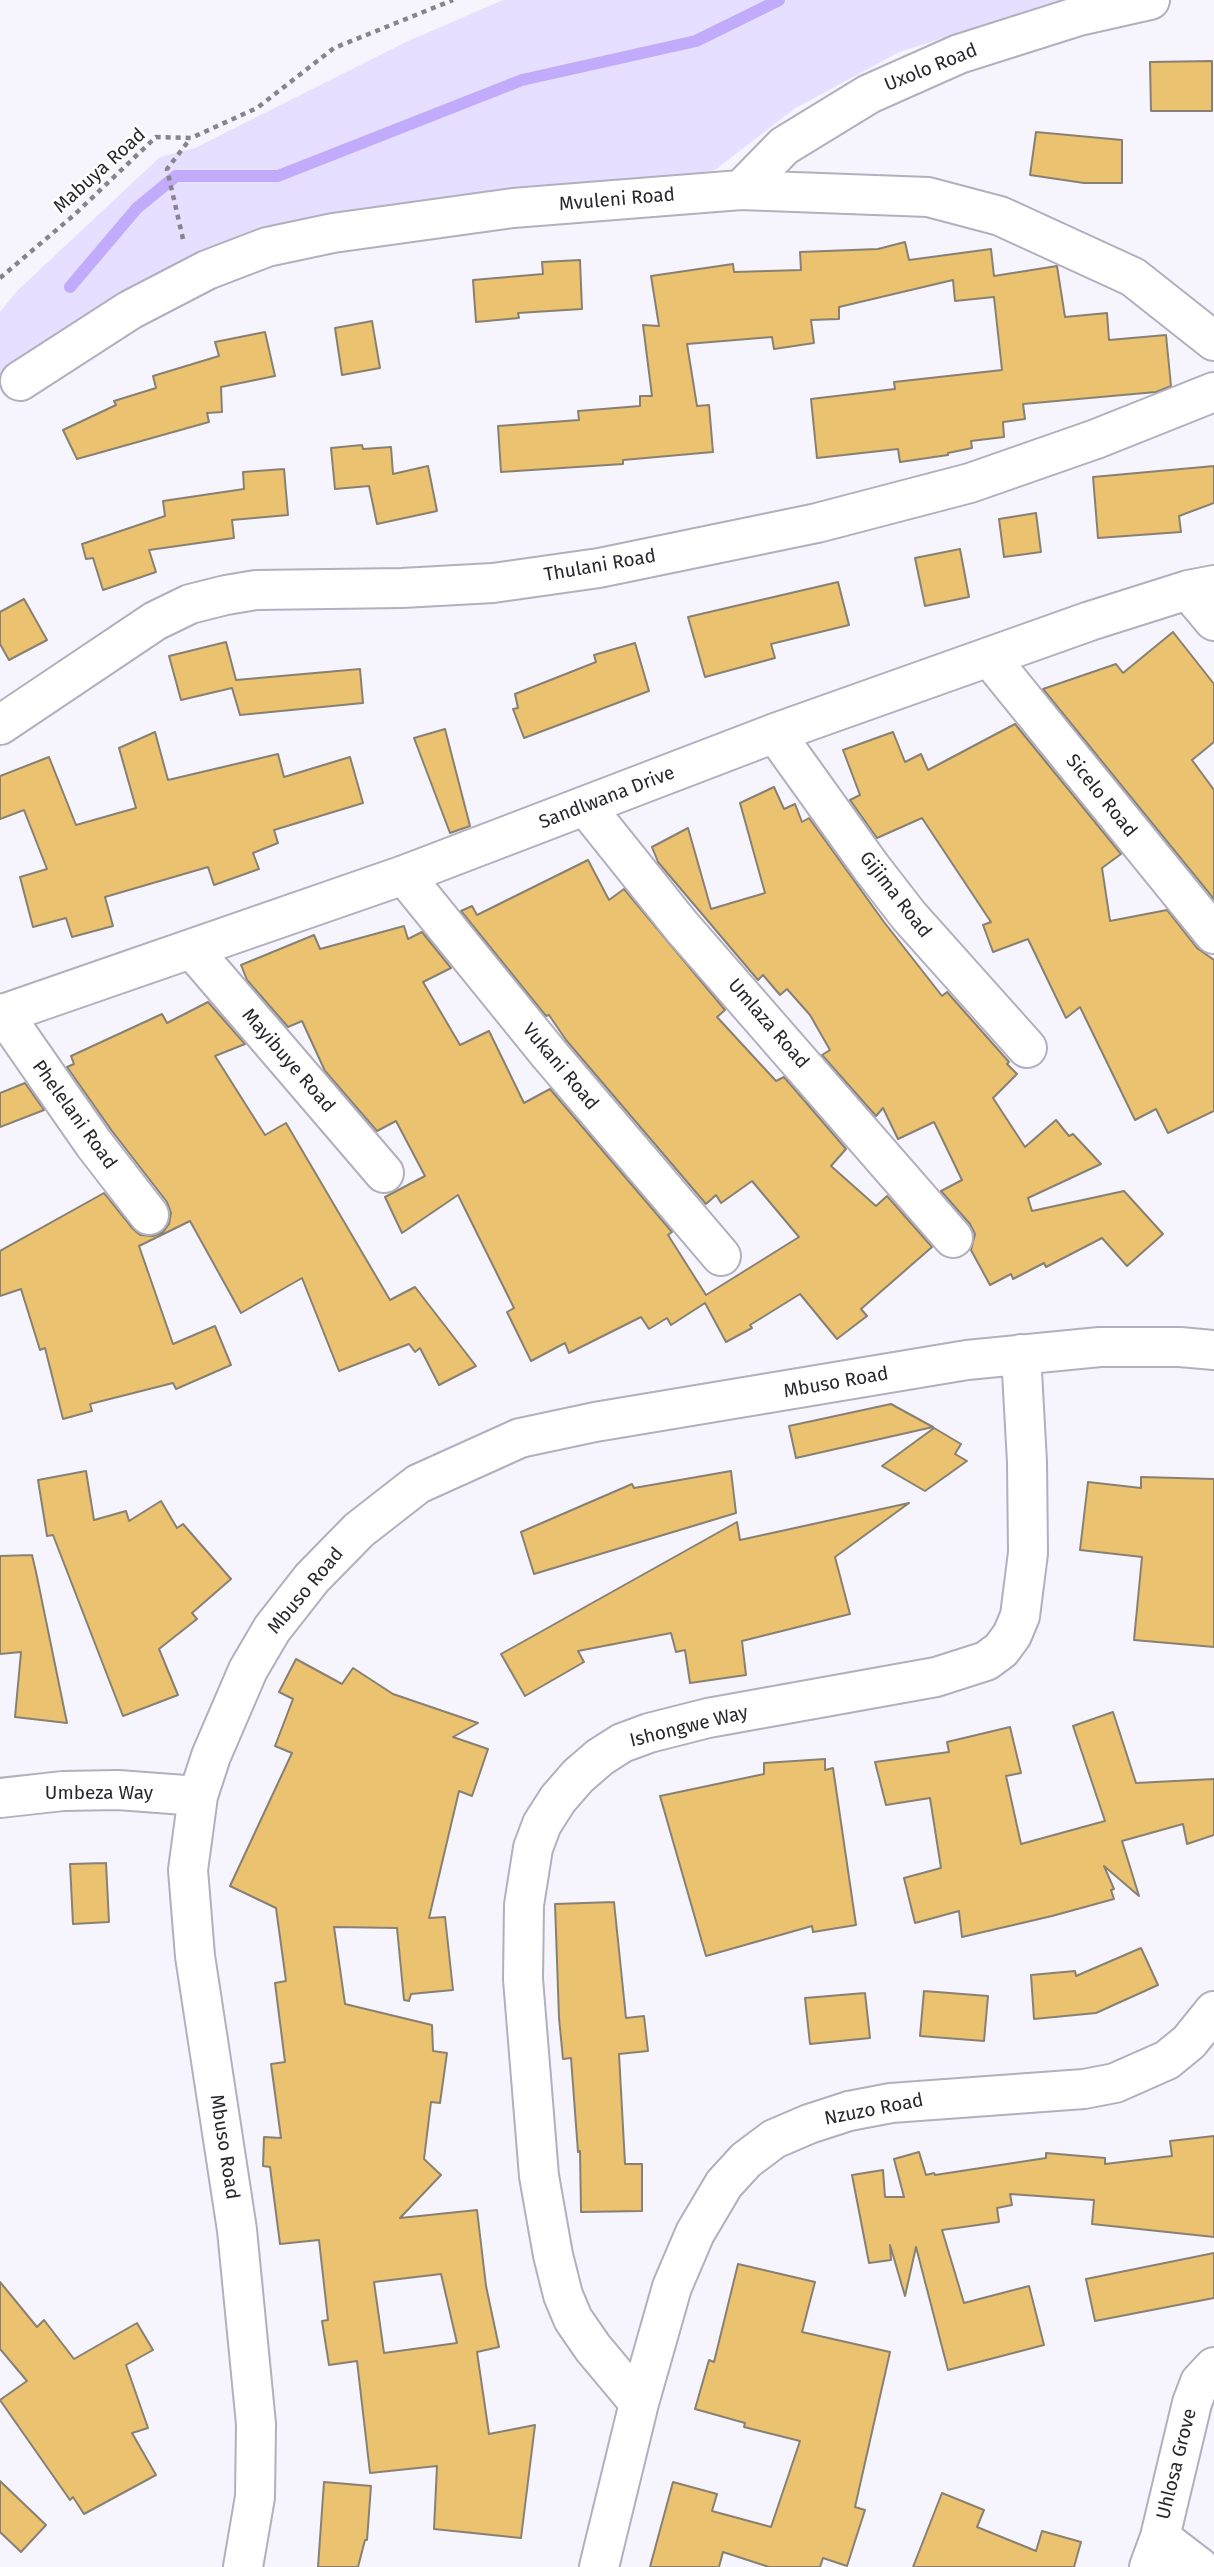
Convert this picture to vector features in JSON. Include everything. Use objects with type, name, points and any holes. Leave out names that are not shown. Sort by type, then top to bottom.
[{"type":"street","name":"Uxolo Road","points":[[741,190],[784,146],[869,94],[959,54],[1079,16],[1150,0]]},
{"type":"street","name":"Mvuleni Road","points":[[20,381],[130,310],[207,270],[267,247],[333,233],[513,208],[741,190],[928,197],[1000,216],[1133,277],[1214,341]]},
{"type":"street","name":"Thulani Road","points":[[0,725],[155,621],[190,604],[226,594],[256,590],[402,588],[493,583],[612,565],[817,523],[970,483],[1096,439],[1214,392]]},
{"type":"street","points":[[1201,587],[1214,621]]},
{"type":"street","name":"Sandlwana Drive","points":[[2,1014],[404,875],[775,733],[1090,621],[1201,587]]},
{"type":"street","name":"Sicelo Road","points":[[990,658],[1214,934]]},
{"type":"street","name":"Gijima Road","points":[[775,733],[909,916],[1027,1048]]},
{"type":"street","name":"Umlaza Road","points":[[586,807],[682,927],[953,1238]]},
{"type":"street","name":"Vukani Road","points":[[404,875],[549,1055],[720,1256]]},
{"type":"street","name":"Mayibuye Road","points":[[192,949],[384,1173]]},
{"type":"street","name":"Phelelani Road","points":[[2,1014],[62,1101],[149,1215]]},
{"type":"street","name":"Mbuso Road","points":[[243,2567],[254,2497],[256,2424],[237,2230],[195,1956],[188,1870],[198,1796],[227,1716],[248,1670],[272,1629],[312,1578],[359,1530],[418,1484],[520,1438],[582,1425],[967,1360],[1143,1346],[1214,1350]]},
{"type":"street","name":"Ishongwe Way","points":[[639,2403],[593,2348],[573,2319],[563,2295],[553,2255],[538,2176],[523,1979],[524,1905],[533,1848],[542,1824],[558,1799],[586,1770],[622,1743],[708,1718],[936,1677],[986,1661],[1001,1650],[1012,1635],[1020,1616],[1027,1564],[1027,1462],[1021,1354]]},
{"type":"street","name":"Umbeza Way","points":[[0,1798],[63,1791],[118,1790],[198,1796]]},
{"type":"street","name":"Nzuzo Road","points":[[599,2567],[639,2403],[672,2287],[695,2233],[724,2184],[746,2160],[774,2139],[849,2111],[891,2103],[1084,2089],[1115,2083],[1167,2060],[1189,2042],[1214,2011]]},
{"type":"street","name":"Uhlosa Grove","points":[[1154,2552],[1192,2403],[1200,2382],[1214,2367]]},
{"type":"street","points":[[1154,2552],[1199,2567]]},
{"type":"path","name":"Mabuya Road","points":[[0,278],[74,215],[156,136],[191,138],[257,108],[334,48],[453,0]]},
{"type":"path","points":[[183,238],[167,169],[191,138]]},
{"type":"shaded area","points":[[503,0],[1065,0],[899,52],[794,109],[715,170],[604,191],[309,223],[215,246],[162,271],[0,381],[0,312],[18,290],[160,157],[195,148],[406,42]]},
{"type":"building","points":[[1212,61],[1212,111],[1151,111],[1150,62]]},
{"type":"building","points":[[1036,132],[1122,140],[1122,183],[1084,183],[1030,175]]},
{"type":"building","points":[[905,242],[909,260],[991,249],[994,276],[1057,266],[1065,317],[1107,313],[1109,340],[1166,335],[1171,386],[1156,392],[1023,404],[1025,419],[1003,422],[1004,437],[971,441],[972,448],[948,455],[900,462],[898,449],[817,458],[811,399],[895,389],[894,382],[1002,370],[994,297],[955,301],[953,280],[839,307],[839,319],[811,320],[814,343],[774,349],[772,337],[687,344],[697,406],[709,405],[713,452],[623,460],[623,464],[501,472],[498,426],[579,420],[578,411],[640,406],[640,396],[652,396],[643,325],[659,326],[651,276],[733,264],[734,272],[801,270],[800,252],[878,249]]},
{"type":"building","points":[[580,260],[582,309],[518,313],[519,318],[476,322],[473,280],[543,274],[542,262]]},
{"type":"building","points":[[372,321],[380,368],[342,375],[335,328]]},
{"type":"building","points":[[265,332],[275,376],[221,387],[222,412],[207,413],[209,422],[77,459],[63,430],[116,405],[114,401],[156,388],[153,376],[219,356],[215,342]]},
{"type":"building","points":[[362,445],[363,449],[391,447],[393,474],[428,466],[437,511],[377,524],[369,486],[335,489],[331,448]]},
{"type":"building","points":[[1214,466],[1214,503],[1179,516],[1181,532],[1098,538],[1093,477]]},
{"type":"building","points":[[284,469],[288,515],[232,520],[234,538],[149,550],[156,572],[103,590],[93,558],[86,559],[82,544],[165,516],[163,501],[244,489],[243,472]]},
{"type":"building","points":[[1036,513],[1041,552],[1004,557],[999,519]]},
{"type":"building","points":[[960,549],[969,597],[925,606],[915,558]]},
{"type":"building","points":[[838,582],[849,625],[771,644],[775,658],[705,677],[688,617]]},
{"type":"building","points":[[24,599],[47,640],[9,660],[0,644],[0,612]]},
{"type":"building","points":[[1173,632],[1214,684],[1214,742],[1192,760],[1214,790],[1214,899],[1043,689],[1116,664],[1123,673]]},
{"type":"building","points":[[226,642],[236,680],[360,669],[363,703],[240,715],[232,688],[181,700],[169,656]]},
{"type":"building","points":[[635,643],[649,691],[524,738],[513,709],[518,708],[515,694],[596,662],[594,655]]},
{"type":"building","points":[[1015,724],[1121,854],[1102,868],[1110,921],[1167,910],[1197,948],[1214,960],[1214,1111],[1168,1133],[1156,1109],[1135,1120],[1080,1007],[1066,1018],[1028,939],[993,952],[983,925],[991,922],[922,818],[877,838],[850,800],[860,795],[843,750],[893,732],[905,762],[921,754],[928,770]]},
{"type":"building","points":[[445,729],[470,826],[450,833],[414,738]]},
{"type":"building","points":[[155,732],[168,780],[278,754],[284,777],[350,757],[363,803],[274,830],[278,843],[253,853],[259,869],[214,885],[208,867],[105,897],[113,926],[72,937],[66,918],[33,927],[20,877],[47,869],[24,810],[0,819],[0,776],[49,757],[76,825],[136,808],[119,748]]},
{"type":"building","points":[[774,787],[784,809],[795,804],[802,822],[809,818],[884,922],[942,996],[947,992],[1009,1062],[1007,1064],[1017,1074],[993,1098],[1025,1147],[1056,1120],[1069,1136],[1073,1134],[1101,1164],[1028,1198],[1032,1211],[1124,1191],[1163,1234],[1127,1266],[1102,1238],[1046,1267],[1044,1263],[1013,1279],[1011,1274],[990,1285],[971,1250],[975,1234],[970,1224],[941,1191],[962,1180],[934,1122],[898,1139],[883,1108],[876,1116],[822,1055],[830,1050],[810,1015],[787,989],[780,995],[763,975],[758,980],[658,862],[652,847],[688,828],[711,909],[765,893],[740,803]]},
{"type":"building","points":[[588,860],[609,900],[624,889],[725,1010],[717,1017],[776,1081],[784,1077],[846,1149],[831,1166],[876,1206],[887,1196],[932,1247],[861,1309],[867,1316],[837,1339],[800,1294],[750,1325],[752,1328],[726,1342],[705,1303],[671,1325],[667,1318],[649,1329],[641,1317],[569,1353],[565,1343],[531,1361],[507,1312],[514,1308],[458,1195],[402,1233],[385,1197],[425,1176],[396,1121],[377,1131],[325,1071],[302,1021],[288,1027],[247,980],[241,965],[314,935],[320,949],[404,926],[408,939],[422,932],[451,968],[423,982],[460,1045],[489,1031],[524,1103],[550,1089],[672,1232],[668,1235],[706,1295],[799,1237],[752,1181],[721,1203],[716,1195],[706,1204],[566,1040],[549,1015],[546,1016],[461,911],[472,906],[477,915]]},
{"type":"building","points":[[208,1002],[245,1044],[215,1056],[265,1135],[286,1123],[390,1300],[415,1287],[476,1366],[439,1385],[420,1348],[415,1352],[409,1344],[339,1371],[302,1278],[241,1313],[190,1221],[139,1246],[173,1344],[215,1326],[231,1365],[176,1389],[173,1383],[90,1404],[92,1411],[63,1419],[45,1348],[40,1350],[21,1289],[0,1296],[0,1251],[104,1193],[140,1235],[153,1236],[163,1232],[169,1224],[171,1213],[167,1202],[67,1067],[74,1064],[71,1056],[162,1014],[167,1023]]},
{"type":"building","points":[[25,1083],[44,1110],[0,1127],[0,1093]]},
{"type":"building","points":[[891,1404],[933,1427],[796,1458],[789,1426]]},
{"type":"building","points":[[934,1428],[961,1444],[955,1454],[967,1461],[925,1491],[882,1466]]},
{"type":"building","points":[[86,1471],[94,1520],[126,1511],[129,1521],[161,1501],[177,1528],[183,1524],[231,1579],[192,1613],[197,1619],[159,1649],[178,1695],[123,1716],[53,1535],[47,1536],[38,1480]]},
{"type":"building","points":[[731,1471],[736,1513],[534,1574],[521,1532],[632,1484],[634,1488]]},
{"type":"building","points":[[1141,1477],[1214,1479],[1214,1647],[1134,1640],[1142,1557],[1080,1550],[1088,1482],[1141,1488]]},
{"type":"building","points":[[909,1503],[835,1557],[850,1614],[742,1641],[746,1675],[690,1683],[685,1650],[676,1652],[671,1633],[578,1651],[584,1662],[525,1696],[501,1654],[737,1522],[740,1540]]},
{"type":"building","points":[[32,1555],[67,1723],[15,1717],[21,1652],[0,1654],[0,1556]]},
{"type":"building","points":[[296,1659],[342,1684],[353,1668],[393,1694],[478,1723],[453,1737],[488,1749],[472,1796],[459,1791],[429,1918],[445,1917],[453,1990],[411,1994],[409,2001],[404,2000],[397,1928],[334,1927],[345,2004],[432,2025],[433,2051],[447,2053],[440,2103],[431,2102],[424,2159],[441,2175],[400,2218],[477,2210],[486,2286],[499,2347],[477,2352],[489,2434],[535,2425],[521,2538],[434,2529],[437,2466],[370,2473],[357,2361],[329,2365],[322,2321],[328,2320],[319,2240],[280,2244],[270,2167],[263,2166],[264,2137],[281,2138],[271,2064],[285,2062],[275,1983],[286,1981],[276,1908],[230,1886],[292,1753],[275,1746],[293,1699],[279,1692]],"holes":[[[441,2274],[457,2343],[384,2353],[374,2282]]]},
{"type":"building","points":[[1113,1712],[1136,1783],[1214,1779],[1214,1835],[1187,1844],[1183,1824],[1122,1841],[1139,1896],[1104,1866],[1114,1889],[1111,1890],[1114,1899],[962,1937],[959,1911],[915,1923],[904,1878],[941,1868],[930,1798],[886,1805],[875,1762],[949,1752],[947,1742],[1010,1727],[1021,1773],[1006,1776],[1021,1844],[1105,1821],[1073,1726]]},
{"type":"building","points":[[825,1759],[825,1770],[833,1768],[856,1925],[813,1932],[812,1926],[706,1956],[660,1796],[764,1774],[764,1763]]},
{"type":"building","points":[[106,1863],[109,1922],[73,1924],[70,1864]]},
{"type":"building","points":[[614,1902],[626,2018],[644,2016],[648,2051],[619,2054],[625,2164],[642,2164],[642,2211],[581,2212],[580,2151],[578,2152],[571,2058],[563,2059],[559,2018],[555,1904]]},
{"type":"building","points":[[1141,1948],[1158,1985],[1096,2013],[1034,2019],[1031,1975],[1075,1971],[1076,1976]]},
{"type":"building","points":[[924,1991],[988,1996],[984,2041],[920,2036]]},
{"type":"building","points":[[865,1993],[870,2038],[810,2044],[805,1998]]},
{"type":"building","points":[[1214,2136],[1214,2237],[1092,2224],[1094,2200],[1010,2194],[1012,2205],[997,2208],[999,2222],[942,2230],[964,2303],[1029,2286],[1044,2345],[948,2370],[916,2247],[905,2296],[890,2245],[891,2260],[869,2263],[852,2175],[883,2170],[885,2197],[904,2197],[894,2159],[919,2152],[926,2175],[1046,2158],[1046,2153],[1105,2158],[1105,2164],[1172,2156],[1170,2141]]},
{"type":"building","points":[[1214,2253],[1214,2298],[1095,2321],[1086,2279]]},
{"type":"building","points":[[738,2264],[815,2282],[802,2332],[890,2352],[855,2507],[865,2510],[847,2566],[823,2558],[820,2567],[769,2567],[723,2552],[719,2567],[650,2567],[673,2482],[717,2494],[712,2511],[771,2527],[800,2441],[744,2427],[745,2423],[695,2409],[709,2360],[714,2362]]},
{"type":"building","points":[[0,2282],[37,2327],[44,2320],[74,2359],[137,2323],[153,2350],[126,2365],[148,2428],[132,2433],[156,2475],[84,2514],[73,2497],[70,2500],[0,2400],[27,2381],[0,2349]]},
{"type":"building","points":[[0,2481],[46,2525],[21,2552],[0,2532]]},
{"type":"building","points":[[324,2482],[371,2486],[367,2540],[358,2567],[318,2567]]},
{"type":"building","points":[[942,2493],[984,2510],[977,2527],[1036,2551],[1042,2531],[1081,2542],[1074,2567],[913,2567]]},
{"type":"waterway","points":[[70,287],[137,208],[176,176],[278,176],[522,80],[696,41],[779,0]]}]
